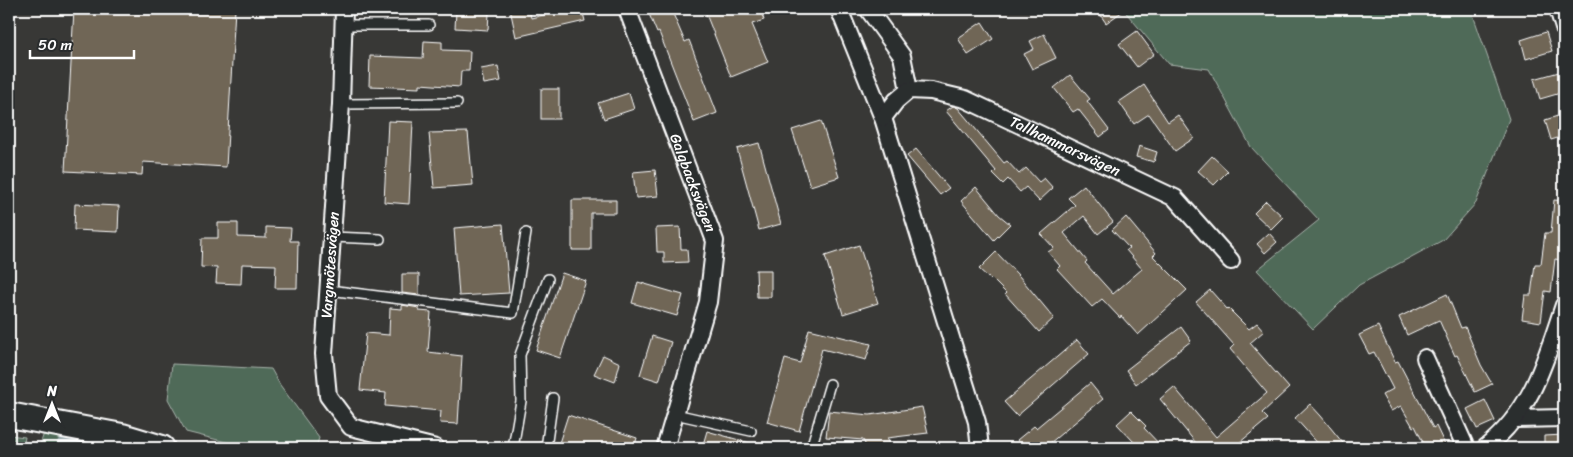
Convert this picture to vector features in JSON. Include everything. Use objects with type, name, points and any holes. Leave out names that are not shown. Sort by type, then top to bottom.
[{"type":"main road","points":[[9,415],[162,448]]},
{"type":"street","name":"Vargmötesvägen","points":[[344,9],[341,104],[324,354],[328,396],[351,427],[436,448]]},
{"type":"street","name":"Galgbacksvägen","points":[[627,9],[715,241],[708,302],[665,448]]},
{"type":"street","points":[[838,9],[883,118],[977,422],[980,448]]},
{"type":"street","points":[[868,9],[902,56],[909,90],[896,101],[883,118]]},
{"type":"street","points":[[1558,9],[1564,27]]},
{"type":"street","name":"Tallhammarsvägen","points":[[909,90],[931,91],[965,99],[1176,198],[1231,261]]},
{"type":"street","points":[[1485,448],[1514,419],[1533,391],[1564,306]]},
{"type":"street","points":[[1424,358],[1466,448]]},
{"type":"street","points":[[1514,419],[1564,418]]},
{"type":"lane","points":[[344,25],[429,25]]},
{"type":"lane","points":[[341,104],[458,103]]},
{"type":"lane","points":[[328,290],[513,312],[526,233]]},
{"type":"lane","points":[[332,237],[380,239]]},
{"type":"lane","points":[[513,448],[521,401],[520,355],[548,279]]},
{"type":"lane","points":[[812,448],[830,384]]},
{"type":"lane","points":[[546,448],[553,398]]},
{"type":"lane","points":[[675,414],[751,431]]},
{"type":"green space","points":[[1123,9],[1471,9],[1509,119],[1476,203],[1443,240],[1359,285],[1313,329],[1257,270],[1319,220],[1251,147],[1209,69],[1169,64]]},
{"type":"green space","points":[[172,364],[271,369],[280,385],[319,438],[316,448],[250,448],[186,432],[168,399]]},
{"type":"green space","points":[[44,433],[104,446],[104,448],[39,448]]},
{"type":"green space","points":[[9,435],[25,437],[23,448],[9,448]]},
{"type":"building","points":[[74,9],[235,9],[226,167],[143,162],[142,175],[65,171]]},
{"type":"building","points":[[510,9],[529,9],[531,18],[569,9],[582,9],[585,21],[516,37]]},
{"type":"building","points":[[647,9],[671,9],[685,42],[689,40],[717,113],[694,122],[659,32],[657,33]]},
{"type":"building","points":[[704,9],[760,9],[764,20],[752,24],[768,62],[731,77]]},
{"type":"building","points":[[1096,9],[1126,9],[1106,23]]},
{"type":"building","points":[[456,11],[489,13],[488,30],[455,28]]},
{"type":"building","points":[[982,22],[993,39],[968,55],[958,38]]},
{"type":"building","points":[[1137,31],[1154,54],[1137,67],[1119,44]]},
{"type":"building","points":[[1546,32],[1552,51],[1526,59],[1521,40]]},
{"type":"building","points":[[1044,34],[1056,58],[1032,69],[1024,54],[1034,49],[1030,41]]},
{"type":"building","points":[[424,41],[442,42],[442,50],[470,51],[469,71],[461,71],[460,87],[420,84],[420,88],[369,86],[370,56],[423,58]]},
{"type":"building","points":[[498,66],[501,81],[484,84],[481,69]]},
{"type":"building","points":[[1559,72],[1564,92],[1540,99],[1534,79]]},
{"type":"building","points":[[1070,75],[1090,99],[1087,101],[1109,130],[1100,137],[1078,109],[1073,112],[1054,88]]},
{"type":"building","points":[[1144,85],[1168,122],[1178,115],[1194,138],[1175,151],[1149,114],[1134,124],[1119,102]]},
{"type":"building","points":[[541,89],[559,89],[559,119],[541,119]]},
{"type":"building","points":[[629,93],[634,109],[604,119],[598,103]]},
{"type":"building","points":[[953,106],[958,108],[1004,163],[1007,161],[1019,174],[1026,168],[1039,182],[1044,178],[1053,188],[1039,201],[1026,187],[1020,192],[1008,179],[1003,184],[993,174],[996,171],[946,111]]},
{"type":"building","points":[[1564,114],[1564,136],[1551,140],[1545,120]]},
{"type":"building","points":[[388,121],[413,122],[409,204],[384,202]]},
{"type":"building","points":[[821,121],[839,177],[810,186],[792,130]]},
{"type":"building","points":[[468,132],[473,185],[434,188],[429,133]]},
{"type":"building","points":[[759,143],[781,224],[759,230],[737,149]]},
{"type":"building","points":[[1139,146],[1157,152],[1154,162],[1136,157]]},
{"type":"building","points":[[916,149],[949,188],[940,195],[907,156]]},
{"type":"building","points":[[1212,156],[1228,171],[1214,185],[1198,171]]},
{"type":"building","points":[[655,170],[658,196],[636,198],[633,172]]},
{"type":"building","points":[[1084,185],[1113,222],[1098,234],[1084,216],[1064,233],[1087,261],[1085,263],[1113,294],[1142,269],[1126,250],[1129,248],[1112,230],[1126,217],[1156,253],[1153,256],[1187,290],[1138,335],[1102,299],[1092,307],[1057,269],[1060,266],[1048,252],[1054,248],[1041,234],[1075,205],[1068,198]]},
{"type":"building","points":[[976,187],[999,215],[1010,224],[994,240],[961,201]]},
{"type":"building","points":[[572,200],[616,200],[616,213],[591,213],[591,250],[572,250]]},
{"type":"building","points":[[1554,200],[1564,201],[1564,228],[1560,260],[1555,259],[1551,292],[1545,291],[1541,322],[1522,319],[1525,295],[1531,295],[1535,264],[1541,264],[1545,233],[1551,233]]},
{"type":"building","points":[[1266,201],[1283,217],[1271,229],[1254,213]]},
{"type":"building","points":[[75,204],[119,206],[118,232],[74,230]]},
{"type":"building","points":[[218,223],[238,223],[238,237],[266,238],[266,227],[291,228],[290,241],[298,241],[297,288],[275,288],[276,265],[242,264],[241,284],[216,283],[217,268],[201,267],[202,238],[218,238]]},
{"type":"building","points":[[503,224],[509,293],[459,296],[454,228]]},
{"type":"building","points":[[680,227],[681,249],[687,249],[688,262],[664,263],[664,252],[657,252],[656,228]]},
{"type":"building","points":[[1269,233],[1277,242],[1265,253],[1257,244]]},
{"type":"building","points":[[859,245],[878,303],[843,314],[825,256]]},
{"type":"building","points":[[996,252],[1054,318],[1039,332],[1006,293],[979,269]]},
{"type":"building","points":[[756,270],[771,270],[771,297],[757,297]]},
{"type":"building","points":[[562,273],[586,281],[560,358],[536,350]]},
{"type":"building","points":[[402,274],[419,274],[419,295],[402,293]]},
{"type":"building","points":[[638,282],[683,295],[677,316],[632,303]]},
{"type":"building","points":[[1210,290],[1249,329],[1257,323],[1264,331],[1250,343],[1289,388],[1262,413],[1268,419],[1233,448],[1200,448],[1160,399],[1174,387],[1216,437],[1267,393],[1230,349],[1234,345],[1196,302]]},
{"type":"building","points":[[1447,294],[1461,328],[1465,327],[1481,365],[1492,384],[1475,392],[1457,355],[1455,356],[1439,320],[1407,335],[1399,317]]},
{"type":"building","points":[[402,305],[419,308],[419,311],[431,312],[428,352],[462,356],[458,424],[440,423],[441,411],[385,406],[386,393],[360,390],[366,333],[389,335],[390,308],[402,309]]},
{"type":"building","points":[[1378,326],[1395,362],[1398,361],[1433,428],[1436,426],[1445,445],[1439,448],[1426,448],[1415,426],[1413,427],[1401,406],[1391,411],[1382,395],[1393,389],[1374,352],[1369,354],[1359,335]]},
{"type":"building","points":[[1181,327],[1191,341],[1136,384],[1126,370]]},
{"type":"building","points":[[809,329],[871,344],[866,360],[822,349],[799,431],[767,422],[785,359],[800,363]]},
{"type":"building","points":[[652,336],[671,342],[659,381],[640,375]]},
{"type":"building","points":[[1077,340],[1089,354],[1017,416],[1004,402]]},
{"type":"building","points":[[603,355],[620,363],[615,382],[594,374]]},
{"type":"building","points":[[1090,383],[1103,399],[1044,448],[1024,448],[1017,440],[1034,426],[1036,428]]},
{"type":"building","points":[[1485,400],[1495,421],[1477,429],[1467,409]]},
{"type":"building","points":[[1310,404],[1347,448],[1322,448],[1295,418]]},
{"type":"building","points":[[922,407],[928,433],[887,438],[892,448],[867,448],[863,440],[826,437],[829,411],[870,415]]},
{"type":"building","points":[[1131,411],[1146,426],[1144,428],[1163,448],[1128,448],[1134,442],[1117,424]]},
{"type":"building","points":[[568,415],[637,438],[634,448],[575,448],[559,443]]},
{"type":"building","points":[[707,431],[757,445],[757,448],[702,448]]},
{"type":"building","points":[[1564,435],[1564,448],[1544,448],[1544,436]]},
{"type":"waterway","points":[[58,448],[60,441],[70,441],[98,448]]}]
